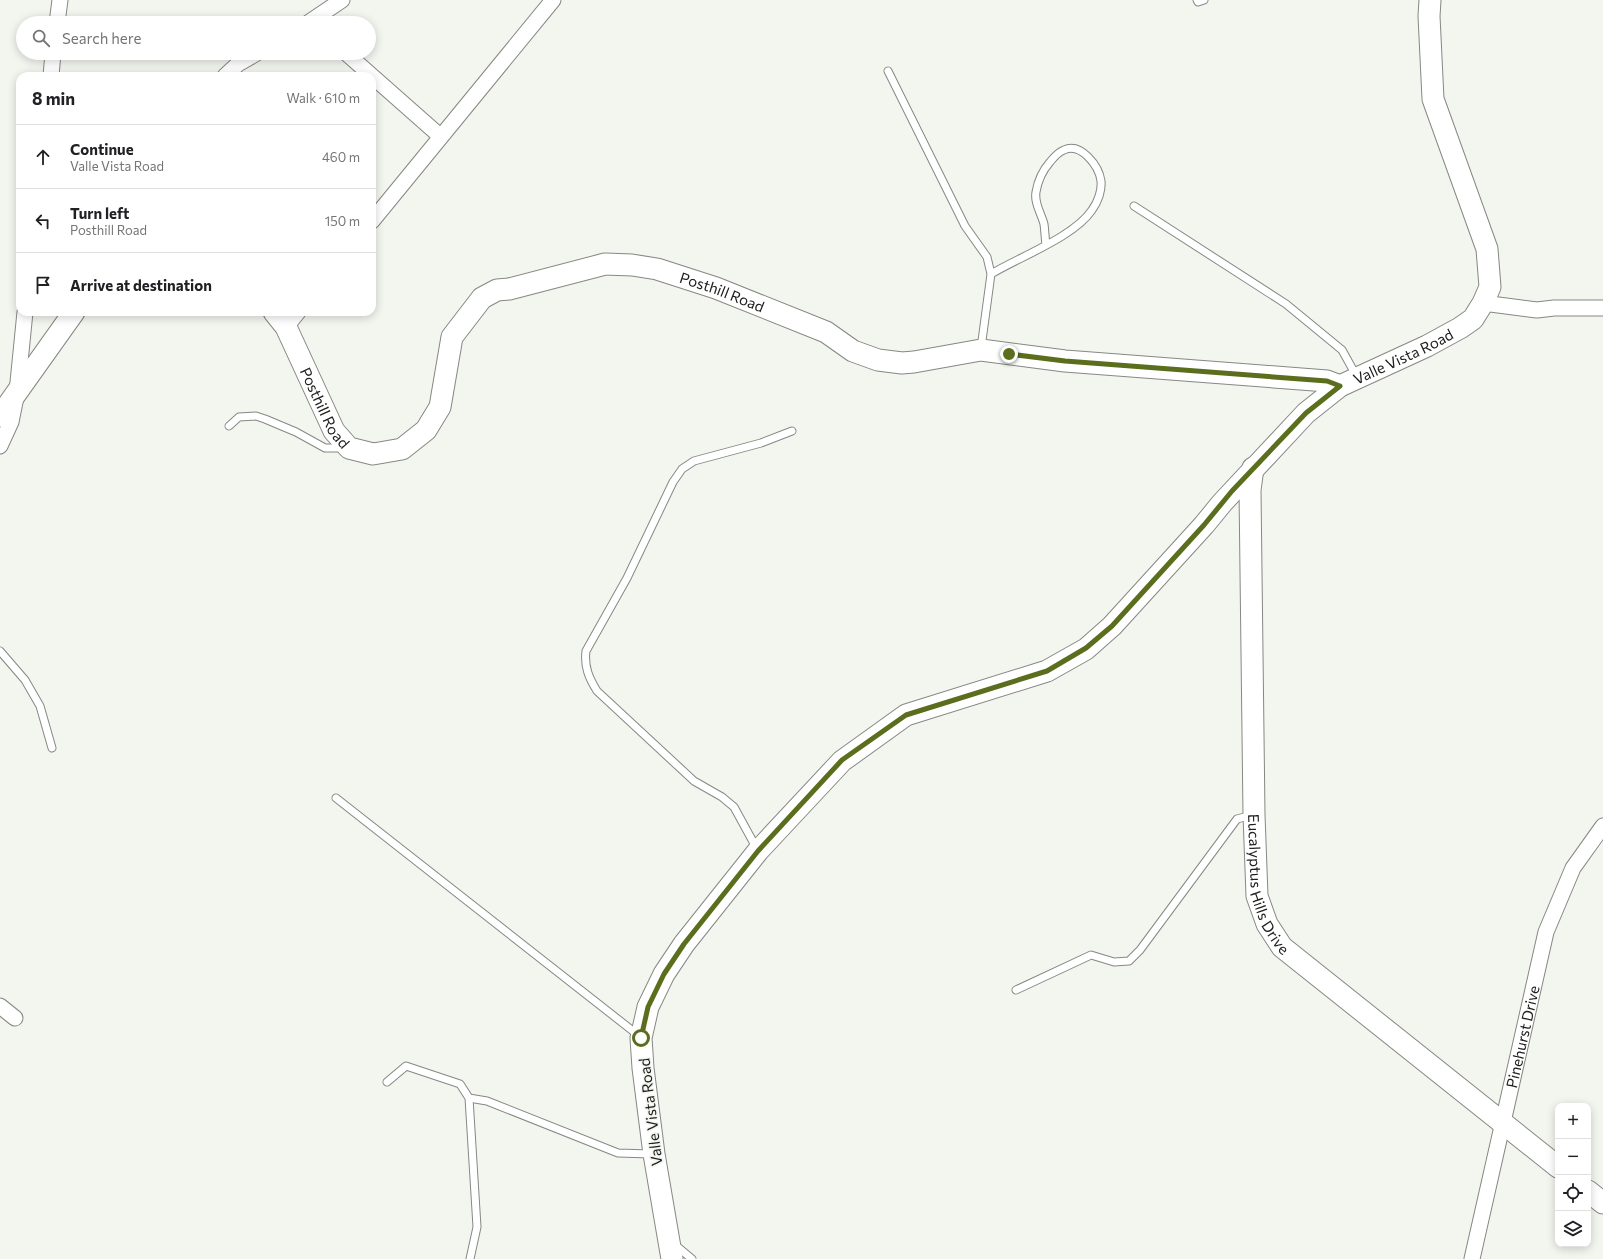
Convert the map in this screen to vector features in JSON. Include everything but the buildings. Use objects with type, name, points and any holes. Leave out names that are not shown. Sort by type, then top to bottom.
[{"type":"street","points":[[58,16],[60,0]]},
{"type":"street","points":[[320,16],[342,0]]},
{"type":"street","points":[[376,216],[440,136],[553,0]]},
{"type":"street","name":"Valle Vista Road","points":[[672,1259],[654,1154],[641,1038],[648,1007],[664,974],[713,906],[758,851],[842,760],[906,715],[1047,671],[1086,648],[1112,626],[1204,525],[1253,468],[1306,413],[1349,382],[1427,346],[1460,328],[1473,319],[1484,302],[1490,287],[1486,249],[1434,99],[1429,31],[1430,0]]},
{"type":"street","points":[[52,72],[53,60]]},
{"type":"street","points":[[229,72],[245,60]]},
{"type":"street","points":[[354,60],[368,72]]},
{"type":"street","points":[[376,79],[440,136]]},
{"type":"street","name":"Posthill Road","points":[[286,317],[334,431],[348,448],[373,454],[402,448],[426,430],[440,407],[452,336],[482,298],[497,290],[509,289],[605,264],[632,264],[657,269],[716,288],[826,332],[854,351],[878,360],[902,363],[914,362],[981,350],[1065,361],[1349,382]]},
{"type":"street","points":[[1484,302],[1537,310],[1554,308],[1603,308]]},
{"type":"street","points":[[0,446],[11,422],[17,392],[25,316]]},
{"type":"street","points":[[0,416],[71,316]]},
{"type":"street","name":"Eucalyptus Hills Drive","points":[[1253,468],[1250,490],[1254,815],[1257,896],[1267,924],[1282,947],[1555,1165]]},
{"type":"street","name":"Pinehurst Drive","points":[[1472,1259],[1546,932],[1573,868],[1603,826]]},
{"type":"street","points":[[0,1006],[15,1018]]},
{"type":"street","points":[[1591,1193],[1603,1203]]},
{"type":"lane","points":[[1197,0],[1198,2],[1204,0]]},
{"type":"lane","points":[[888,71],[965,226],[988,257],[991,274],[981,350]]},
{"type":"lane","points":[[991,274],[1046,245],[1085,219],[1097,202],[1101,181],[1098,172],[1093,162],[1083,152],[1074,148],[1064,149],[1057,155],[1040,177],[1036,193],[1037,203],[1044,223],[1046,245]]},
{"type":"lane","points":[[1134,206],[1286,304],[1342,350],[1349,382]]},
{"type":"lane","points":[[229,426],[239,417],[256,416],[285,426],[325,448],[348,448]]},
{"type":"lane","points":[[758,851],[734,807],[729,801],[694,780],[597,691],[589,679],[585,660],[586,651],[627,578],[673,482],[682,469],[700,459],[761,443],[792,431]]},
{"type":"lane","points":[[0,651],[25,680],[40,706],[52,748]]},
{"type":"lane","points":[[336,798],[641,1038]]},
{"type":"lane","points":[[1016,990],[1091,955],[1114,962],[1129,961],[1140,950],[1238,819],[1254,815]]},
{"type":"lane","points":[[387,1082],[406,1066],[460,1084],[469,1098],[478,1227],[470,1259]]},
{"type":"lane","points":[[469,1098],[487,1101],[618,1153],[654,1154]]},
{"type":"lane","points":[[668,1239],[692,1259]]},
{"type":"route","points":[[641,1038],[648,1007],[664,974],[684,944],[758,851],[842,760],[906,715],[1047,671],[1086,648],[1112,626],[1204,525],[1232,491],[1306,413],[1340,386],[1327,381],[1065,361],[1009,354]]}]
